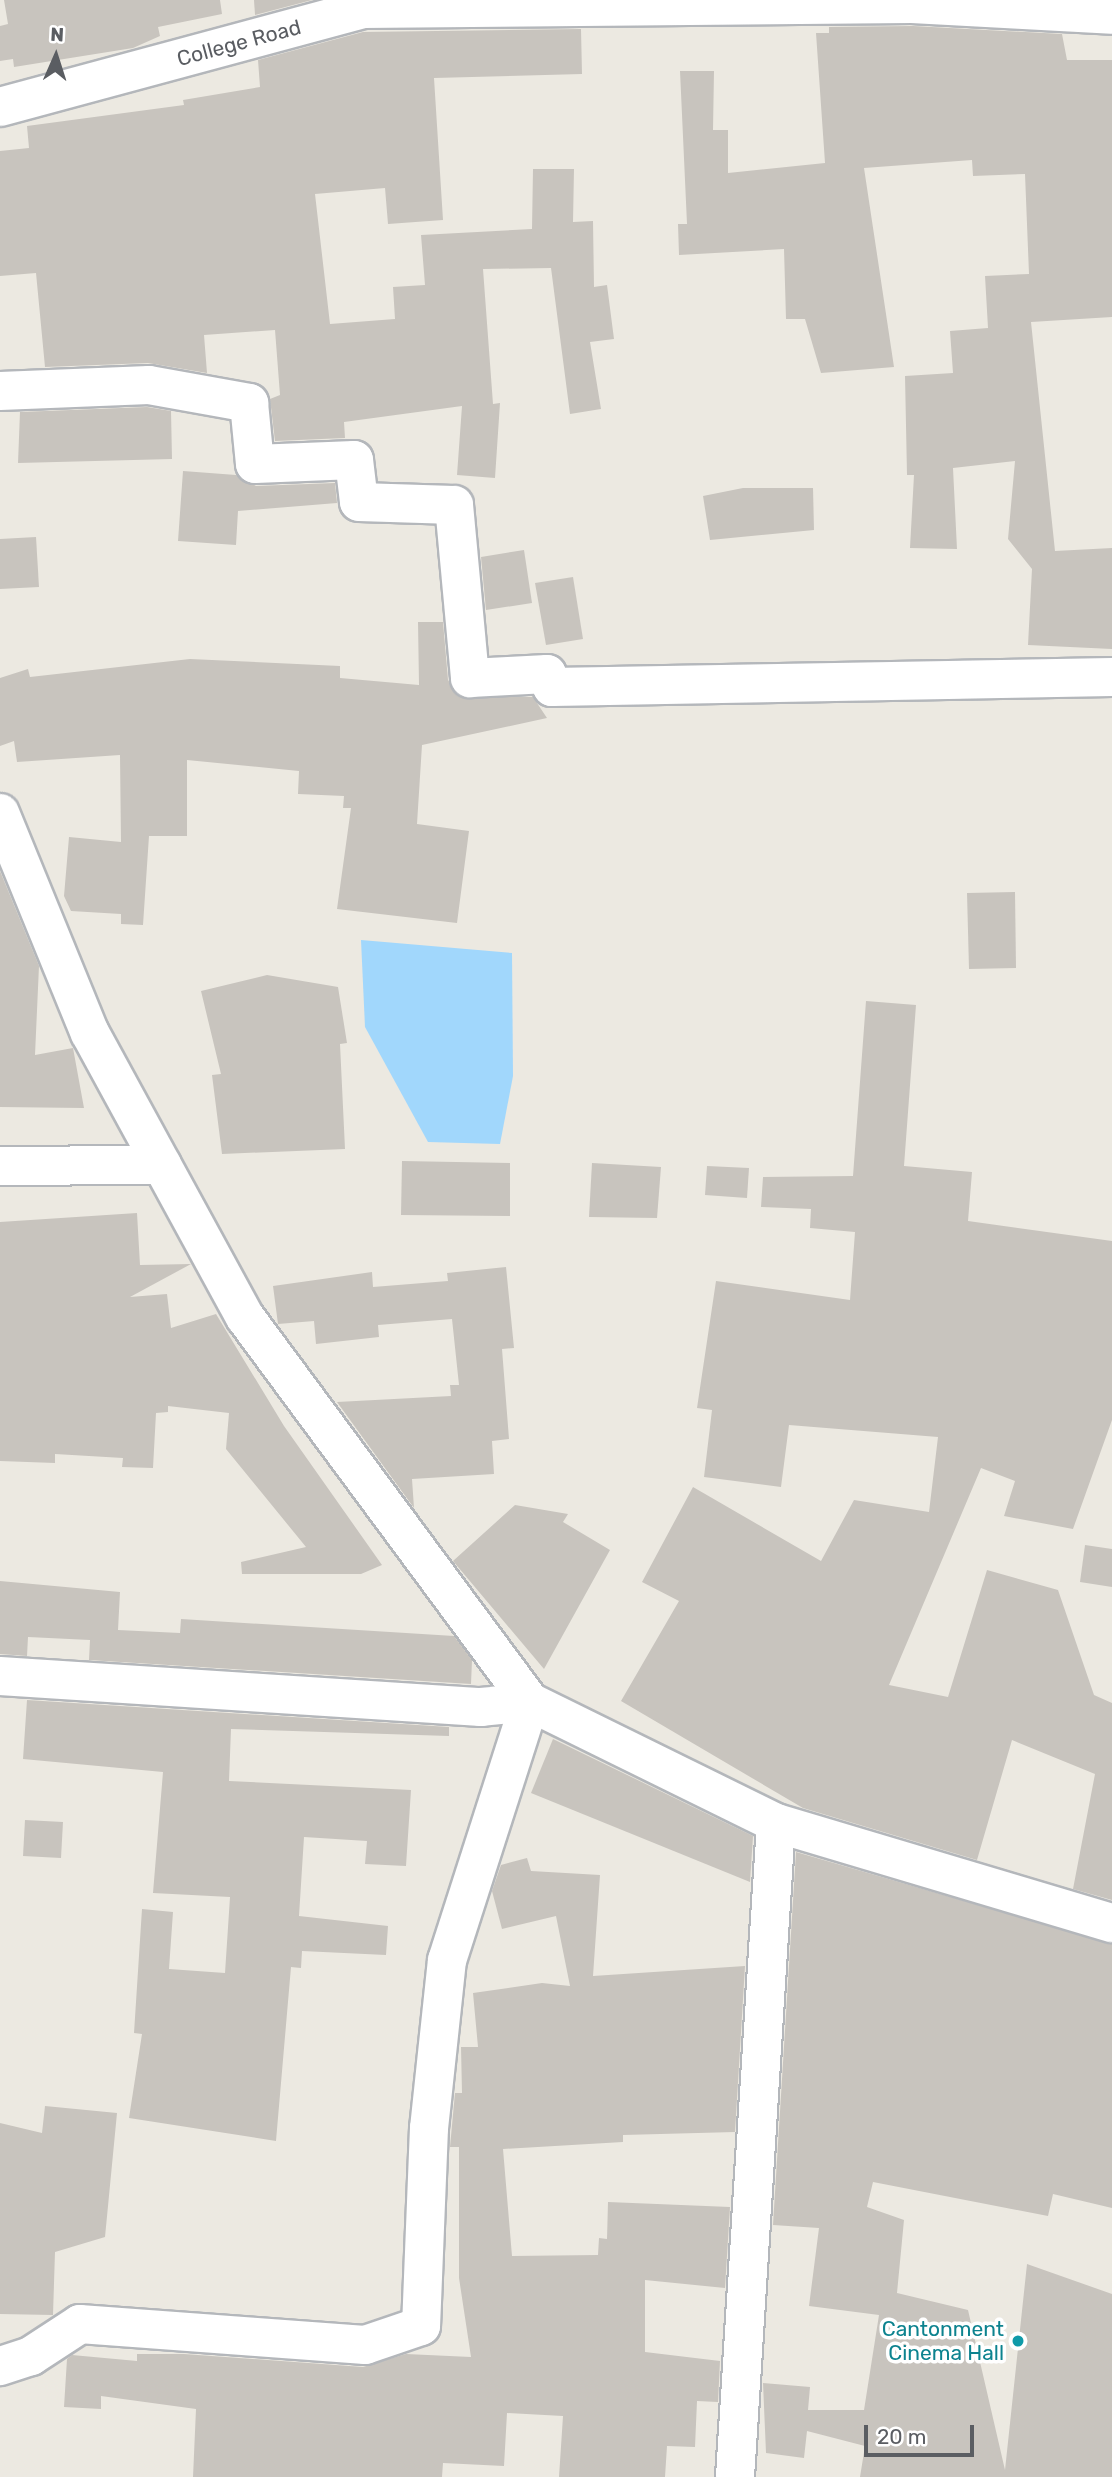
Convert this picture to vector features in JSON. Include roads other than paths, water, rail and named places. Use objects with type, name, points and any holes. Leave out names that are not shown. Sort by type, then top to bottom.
[{"type":"street","name":"College Road","points":[[0,107],[362,9],[912,4],[1112,15]]},
{"type":"street","points":[[0,391],[149,386],[249,403],[255,464],[354,460],[359,502],[454,505],[470,678],[547,674],[552,687],[1112,677]]},
{"type":"street","points":[[0,813],[90,1033],[245,1317],[530,1702],[776,1823],[1112,1923]]},
{"type":"street","points":[[0,1166],[162,1166]]},
{"type":"street","points":[[0,1676],[481,1707],[530,1702]]},
{"type":"street","points":[[0,2366],[32,2356],[80,2324],[365,2345],[421,2326],[429,2129],[447,1960],[530,1702]]},
{"type":"street","points":[[735,2477],[776,1823]]},
{"type":"water","points":[[361,940],[512,953],[513,1076],[500,1144],[428,1142],[365,1027]]},
{"type":"place","name":"Cantonment Cinema Hall","points":[[1018,2341]]}]
